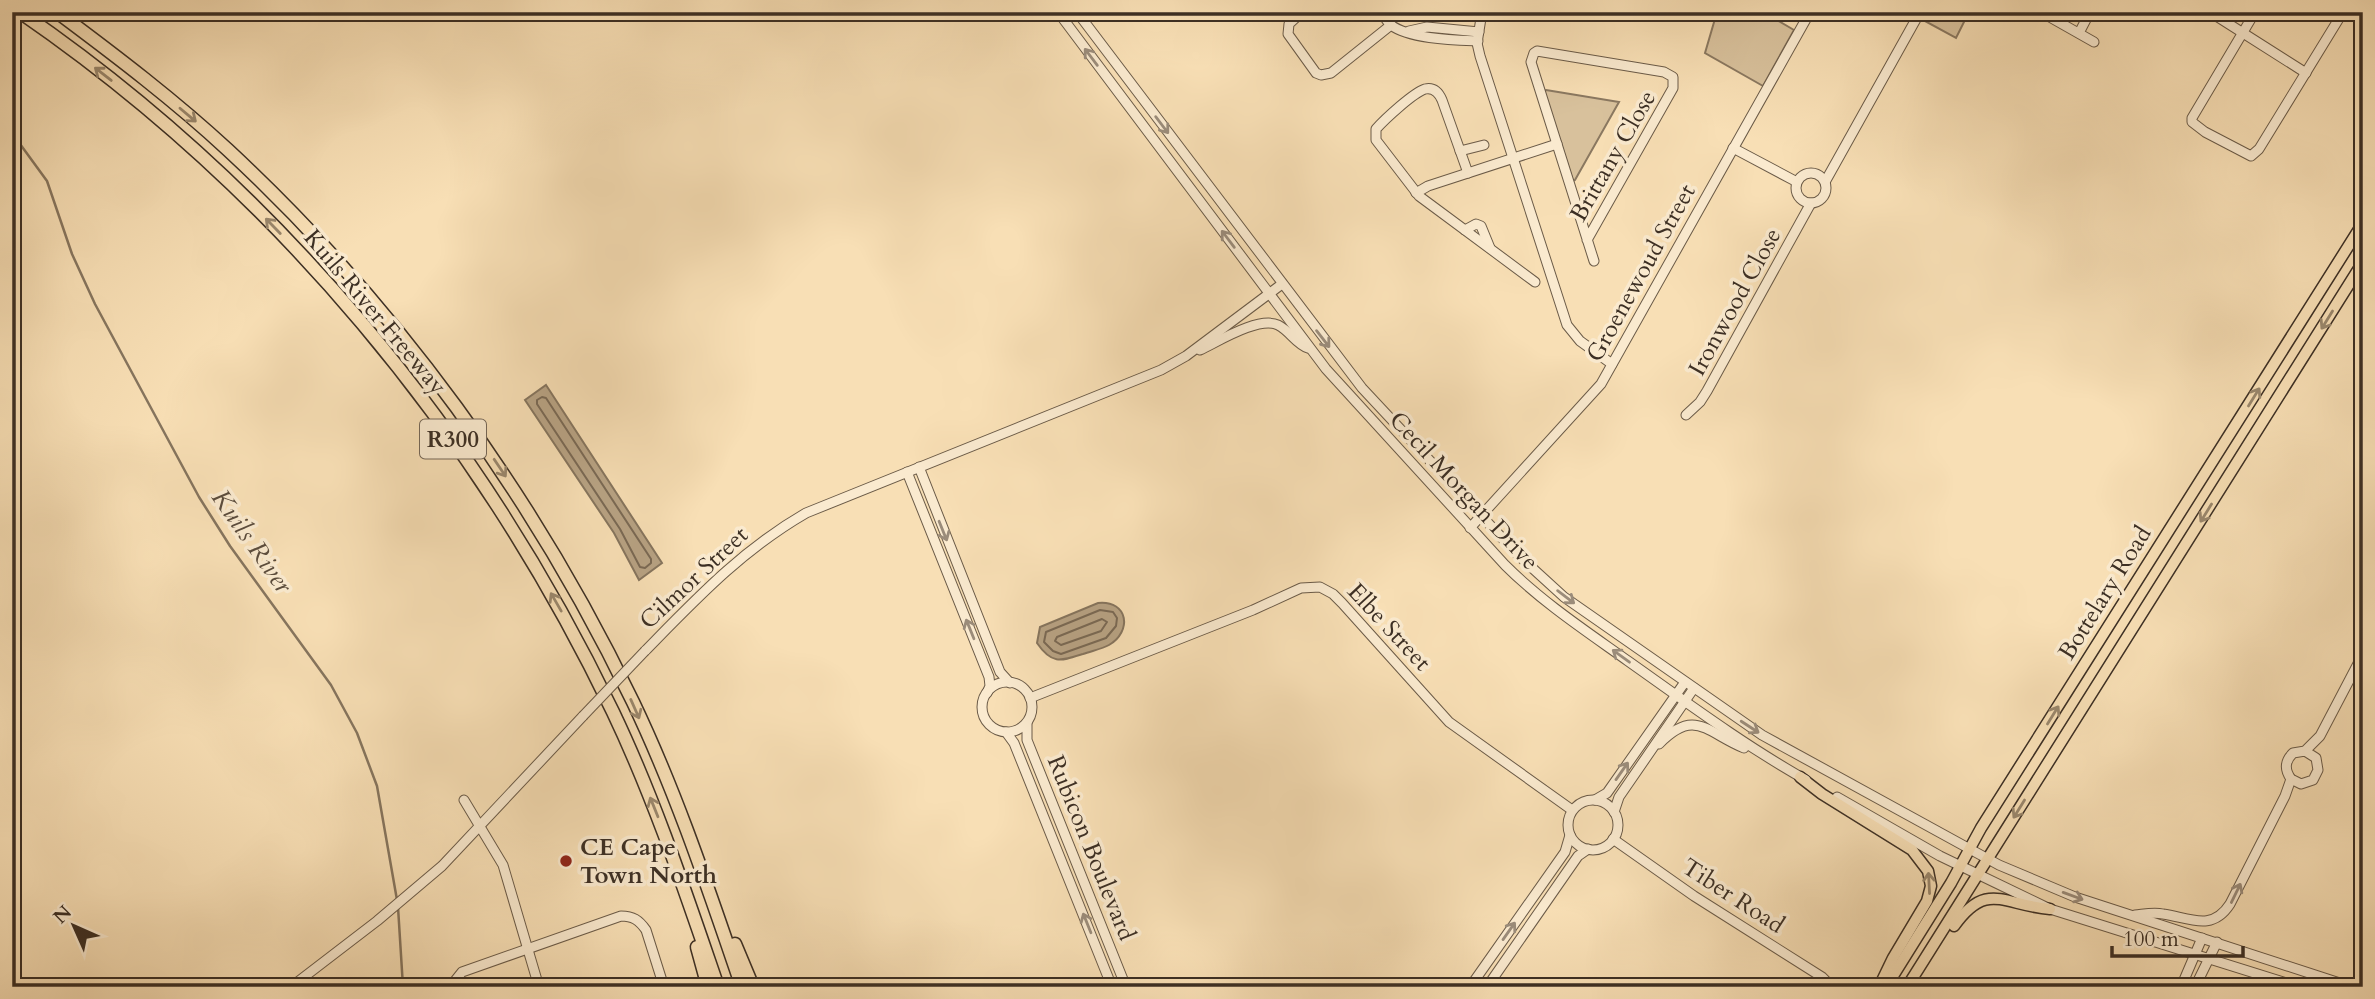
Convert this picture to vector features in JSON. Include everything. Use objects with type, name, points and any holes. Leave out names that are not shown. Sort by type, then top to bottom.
[{"type":"highway","name":"Kuils River Freeway","points":[[20,12],[137,101],[243,195],[346,303],[417,391],[487,489],[573,632],[641,774],[718,987]]},
{"type":"highway","name":"Kuils River Freeway","points":[[57,12],[152,85],[253,174],[314,235],[363,289],[473,429],[552,552],[633,702],[684,823],[742,987]]},
{"type":"highway","points":[[713,904],[753,987]]},
{"type":"highway","points":[[692,910],[708,987]]},
{"type":"main road","name":"Bottelary Road","points":[[1886,987],[1969,849],[2363,223]]},
{"type":"main road","name":"Bottelary Road","points":[[1910,982],[2363,262]]},
{"type":"main road","points":[[1800,777],[1822,794],[1912,850],[1928,871],[1931,886],[1927,901],[1879,987]]},
{"type":"main road","points":[[1910,982],[1962,914],[1976,901],[1987,898],[2050,909]]},
{"type":"street","name":"Cecil Morgan Drive","points":[[1058,12],[1345,392],[1528,588],[1763,755],[1960,866],[2050,909],[2300,987]]},
{"type":"street","name":"Cecil Morgan Drive","points":[[1077,12],[1362,388],[1518,555],[1564,597],[1768,738],[1988,859],[2075,897],[2352,987]]},
{"type":"street","points":[[1302,12],[1289,24],[1288,34],[1316,73],[1321,75],[1331,73],[1391,25]]},
{"type":"street","points":[[1381,12],[1391,25],[1408,32],[1427,27],[1478,36]]},
{"type":"street","points":[[1482,12],[1478,36],[1483,69],[1567,325],[1580,341],[1612,364]]},
{"type":"street","name":"Groenewoud Street","points":[[1470,528],[1601,384],[1810,12]]},
{"type":"street","points":[[1797,183],[1798,196],[1811,203],[1823,197],[1825,182],[1920,12]]},
{"type":"street","points":[[2041,12],[2094,41]]},
{"type":"street","points":[[2078,33],[2090,12]]},
{"type":"street","points":[[2210,12],[2306,73]]},
{"type":"street","points":[[2255,12],[2194,111],[2192,122],[2246,155],[2254,155],[2343,12]]},
{"type":"street","name":"Brittany Close","points":[[1587,240],[1673,88],[1673,78],[1664,72],[1543,51],[1534,53],[1531,62],[1587,240],[1594,261]]},
{"type":"street","points":[[1468,173],[1442,100],[1434,90],[1423,90],[1376,129],[1375,137],[1416,193],[1535,282]]},
{"type":"street","points":[[1416,193],[1427,186],[1557,144]]},
{"type":"street","points":[[1460,151],[1484,145]]},
{"type":"street","points":[[1733,148],[1797,183]]},
{"type":"street","points":[[1797,183],[1808,174],[1818,175],[1825,182]]},
{"type":"street","name":"Ironwood Close","points":[[1686,415],[1707,391],[1811,203]]},
{"type":"street","name":"Cilmor Street","points":[[291,987],[414,891],[481,827],[714,580],[769,535],[806,513],[1139,380],[1186,356],[1282,284]]},
{"type":"street","points":[[1186,356],[1263,323],[1279,326],[1298,343],[1311,349]]},
{"type":"street","points":[[907,472],[989,677],[990,687],[982,706],[985,720],[994,729],[1006,732],[1019,730],[1027,723],[1031,714],[1030,698],[1023,688],[1004,679],[999,671],[919,467]]},
{"type":"street","name":"Elbe Street","points":[[1030,698],[1254,610],[1301,588],[1320,587],[1342,603],[1456,728],[1572,810]]},
{"type":"street","points":[[2133,915],[2161,913],[2206,921],[2222,915],[2286,796],[2291,779],[2286,768],[2289,757],[2293,753],[2305,751],[2320,736],[2363,654]]},
{"type":"street","points":[[987,693],[1001,683],[1010,682]]},
{"type":"street","points":[[1570,835],[1580,846],[1588,849],[1603,847],[1613,839],[1617,829],[1614,812],[1616,801],[1650,753],[1680,698],[1685,682]]},
{"type":"street","points":[[1595,800],[1607,793],[1680,698],[1694,688]]},
{"type":"street","name":"Rubicon Boulevard","points":[[1027,723],[1027,739],[1126,987]]},
{"type":"street","points":[[1650,753],[1674,730],[1688,724],[1696,724],[1711,728],[1734,744],[1763,755]]},
{"type":"street","name":"Rubicon Boulevard","points":[[1006,732],[1014,743],[1112,987]]},
{"type":"street","points":[[2291,779],[2301,783],[2312,780],[2318,770],[2316,758],[2320,736]]},
{"type":"street","points":[[2305,751],[2316,758]]},
{"type":"street","points":[[464,800],[503,865],[539,987]]},
{"type":"street","points":[[1470,987],[1566,851],[1572,810],[1586,800],[1595,800],[1603,802],[1614,812]]},
{"type":"street","name":"Tiber Road","points":[[1613,839],[1694,896],[1822,977],[1832,987]]},
{"type":"street","points":[[1487,987],[1576,859],[1588,849]]},
{"type":"street","points":[[450,987],[462,972],[621,916],[630,916],[646,930],[664,987]]},
{"type":"street","points":[[2181,987],[2202,938]]},
{"type":"street","points":[[2195,987],[2217,942]]},
{"type":"shaded area","points":[[1717,12],[1763,12],[1794,30],[1763,86],[1705,53]]},
{"type":"shaded area","points":[[1931,12],[1969,12],[1956,38],[1923,20]]},
{"type":"shaded area","points":[[1544,91],[1619,102],[1573,181]]},
{"type":"water","points":[[546,385],[662,563],[639,580],[614,533],[525,400]]},
{"type":"water","points":[[1098,603],[1116,606],[1124,618],[1121,633],[1109,645],[1069,658],[1057,659],[1042,650],[1037,643],[1040,627]]},
{"type":"waterway","name":"Kuils River","points":[[12,133],[47,181],[72,254],[95,304],[199,497],[230,546],[331,685],[357,733],[377,786],[397,900]]},
{"type":"waterway","name":"Kuils River","points":[[398,907],[403,987]]},
{"type":"place","name":"CE Cape Town North","points":[[566,861]]}]
